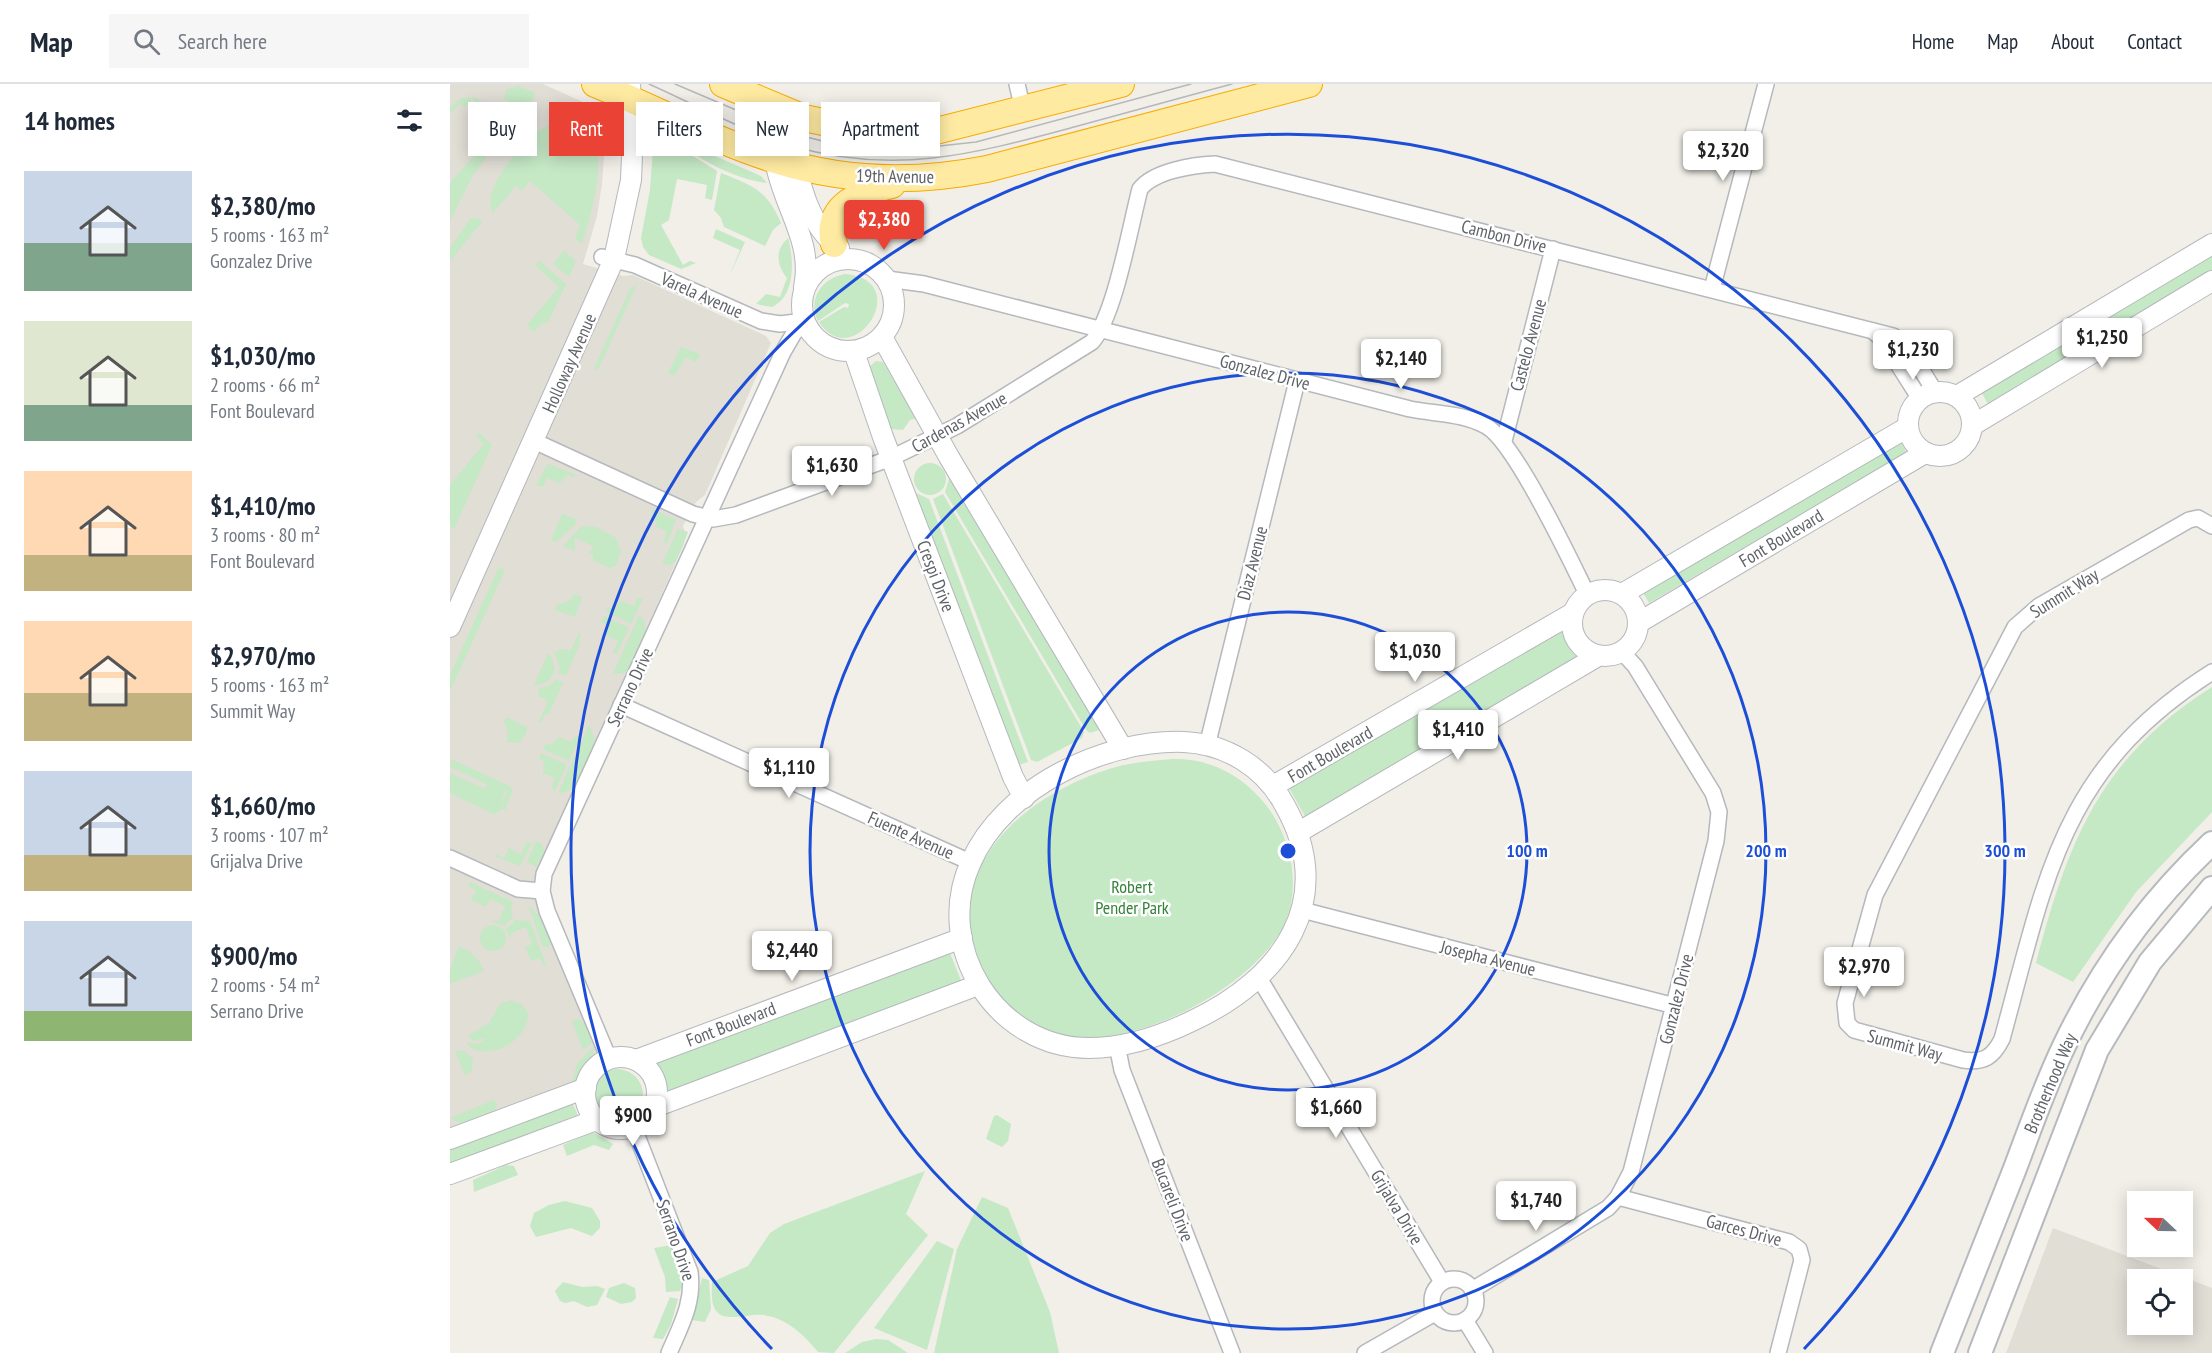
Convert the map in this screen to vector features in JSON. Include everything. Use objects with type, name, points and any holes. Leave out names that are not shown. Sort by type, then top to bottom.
[{"type":"highway","name":"19th Avenue","points":[[595,84],[624,90],[787,163],[861,177],[917,179],[987,169],[1309,84]]},
{"type":"highway","points":[[723,84],[763,102]]},
{"type":"highway","points":[[809,118],[848,128],[912,132],[936,131],[1121,84]]},
{"type":"highway","points":[[834,244],[834,221],[839,210],[848,200],[863,192],[917,179]]},
{"type":"main road","name":"Brotherhood Way","points":[[1942,1353],[2057,1060],[2072,1030],[2128,938],[2172,884],[2212,843]]},
{"type":"main road","name":"Brotherhood Way","points":[[1980,1353],[2097,1050],[2150,962],[2212,888]]},
{"type":"street","points":[[1017,84],[1023,110]]},
{"type":"street","points":[[1712,289],[1766,84]]},
{"type":"street","name":"Holloway Avenue","points":[[450,627],[534,441],[608,258],[631,180],[624,90]]},
{"type":"street","points":[[786,156],[784,197],[806,250],[808,265],[801,308],[804,322],[812,336],[824,346],[838,351],[854,352],[869,347],[882,337],[891,324],[894,309],[893,294],[887,279],[879,270],[856,259],[834,244],[821,230],[787,163]]},
{"type":"street","name":"Cambon Drive","points":[[1140,189],[1149,179],[1205,164],[1227,165],[1873,331],[1901,339],[1906,344],[1927,395]]},
{"type":"street","name":"Cardenas Avenue","points":[[708,518],[736,515],[891,458],[938,437],[1084,350],[1102,329],[1140,189]]},
{"type":"street","points":[[1957,396],[1970,411],[1973,425],[1968,441],[1956,452],[1940,457],[1925,453],[1913,442],[1908,427],[1910,411],[1927,395],[1957,396],[2212,244]]},
{"type":"street","name":"Castelo Avenue","points":[[1504,441],[1553,249]]},
{"type":"street","name":"Holloway Avenue","points":[[450,596],[608,258]]},
{"type":"street","name":"Varela Avenue","points":[[608,258],[635,265],[761,321],[780,324],[804,322]]},
{"type":"street","points":[[803,292],[809,280],[829,262],[856,259]]},
{"type":"street","name":"Gonzalez Drive","points":[[887,279],[907,280],[1298,381],[1410,409],[1461,417],[1487,426],[1504,441],[1587,594]]},
{"type":"street","points":[[1973,425],[2212,281]]},
{"type":"street","name":"Serrano Drive","points":[[609,1059],[547,911],[542,891],[546,867],[783,352],[794,333],[804,322]]},
{"type":"street","points":[[882,337],[938,437],[1123,749]]},
{"type":"street","name":"Crespi Drive","points":[[854,352],[891,458],[1013,777],[1024,798]]},
{"type":"street","name":"Diaz Avenue","points":[[1207,746],[1298,381]]},
{"type":"street","name":"Font Boulevard","points":[[1622,594],[1908,427]]},
{"type":"street","points":[[534,441],[708,518]]},
{"type":"street","name":"Font Boulevard","points":[[1638,623],[1925,453]]},
{"type":"street","name":"Summit Way","points":[[2212,526],[2198,519],[2190,520],[2039,606],[2015,627],[1875,895],[1845,1003],[1847,1023],[1854,1030],[1964,1060],[1976,1062],[1988,1059],[2002,1039],[2045,880],[2060,842],[2084,797],[2120,747],[2141,725],[2174,698],[2212,672]]},
{"type":"street","points":[[1299,832],[1598,656],[1622,652],[1634,639],[1638,623],[1636,610],[1622,594],[1608,589],[1587,594],[1578,602],[1573,613],[1571,627],[1576,640],[1585,650],[1598,656]]},
{"type":"street","name":"Font Boulevard","points":[[1272,786],[1573,613]]},
{"type":"street","name":"Gonzalez Drive","points":[[1472,1290],[1608,1208],[1618,1197],[1631,1172],[1716,841],[1719,812],[1713,793],[1635,666],[1622,652]]},
{"type":"street","name":"Fuente Avenue","points":[[621,705],[970,862]]},
{"type":"street","points":[[1175,742],[1207,746],[1238,757],[1251,765],[1272,786],[1299,832],[1305,853],[1306,877],[1302,910],[1285,948],[1259,978],[1209,1013],[1150,1038],[1118,1046],[1066,1047],[1041,1040],[1021,1029],[1000,1013],[978,985],[962,938],[960,908],[970,862],[991,829],[1024,798],[1061,774],[1086,762],[1123,749],[1175,742]]},
{"type":"street","points":[[450,858],[519,889],[542,891]]},
{"type":"street","name":"Josepha Avenue","points":[[1302,910],[1675,1006]]},
{"type":"street","name":"Font Boulevard","points":[[636,1060],[962,938]]},
{"type":"street","name":"Grijalva Drive","points":[[1259,978],[1442,1282]]},
{"type":"street","points":[[655,1107],[978,985]]},
{"type":"street","name":"Bucareli Drive","points":[[1118,1046],[1122,1070],[1232,1353]]},
{"type":"street","points":[[622,1057],[636,1060],[654,1079],[657,1091],[655,1107],[648,1118],[634,1128],[620,1130],[608,1127],[596,1120],[588,1105],[585,1088],[593,1071],[609,1059],[622,1057]]},
{"type":"street","points":[[450,1139],[585,1088]]},
{"type":"street","points":[[450,1174],[596,1120]]},
{"type":"street","name":"Serrano Drive","points":[[634,1128],[690,1272],[693,1290],[689,1309],[669,1353]]},
{"type":"street","name":"Garces Drive","points":[[1618,1197],[1789,1242],[1799,1249],[1802,1260],[1778,1353]]},
{"type":"street","points":[[1459,1280],[1472,1290],[1475,1305],[1465,1320],[1448,1323],[1435,1313],[1432,1296],[1442,1282],[1459,1280]]},
{"type":"street","points":[[1365,1353],[1435,1313]]},
{"type":"street","points":[[1465,1320],[1485,1353]]},
{"type":"shaded area","points":[[450,84],[543,84],[583,102],[549,102],[549,156],[604,156],[597,216],[583,264],[623,276],[633,275],[766,336],[771,343],[705,495],[696,502],[683,526],[686,535],[684,544],[546,854],[539,884],[598,1049],[575,1087],[450,1135]]},
{"type":"shaded area","points":[[2053,1228],[2162,1269],[2127,1269],[2127,1335],[2193,1335],[2193,1281],[2212,1288],[2212,1353],[2006,1353]]},
{"type":"green space","points":[[518,86],[534,92],[533,102],[509,102],[504,99],[506,90]]},
{"type":"green space","points":[[475,97],[481,102],[472,99],[465,107],[460,103],[450,114],[450,107],[461,98]]},
{"type":"green space","points":[[549,126],[549,156],[598,156],[595,197],[582,244],[575,238],[580,225],[530,181],[522,191],[516,186],[493,213],[490,204],[492,193],[504,169],[514,156],[537,156],[537,132]]},
{"type":"green space","points":[[474,156],[487,156],[471,179],[450,221],[450,183]]},
{"type":"green space","points":[[652,156],[693,156],[717,171],[712,200],[705,198],[707,185],[677,179],[669,220],[661,225],[683,265],[690,261],[696,263],[681,269],[649,255],[643,247],[641,238],[650,190]]},
{"type":"green space","points":[[697,156],[715,156],[761,176],[767,183],[744,178]]},
{"type":"green space","points":[[721,173],[758,190],[776,212],[781,223],[773,230],[765,246],[724,227],[721,218],[714,210]]},
{"type":"green space","points":[[471,218],[478,218],[482,222],[450,261],[450,248]]},
{"type":"green space","points":[[716,229],[745,242],[729,277],[740,250],[713,238]]},
{"type":"green space","points":[[788,238],[792,266],[785,295],[772,307],[756,304],[766,294],[780,297],[787,278],[778,257],[781,247]]},
{"type":"green space","points":[[564,251],[576,261],[569,277],[553,264]]},
{"type":"green space","points":[[2212,253],[2212,272],[1988,404],[1980,390]]},
{"type":"green space","points":[[539,261],[566,284],[548,322],[540,325],[534,332],[527,325],[559,287],[535,265]]},
{"type":"green space","points":[[845,274],[866,280],[876,291],[877,306],[871,320],[861,332],[847,338],[833,335],[819,322],[844,307],[848,308],[849,304],[845,303],[818,321],[814,305],[819,290],[824,285],[837,276]]},
{"type":"green space","points":[[637,284],[598,370],[594,368],[630,289]]},
{"type":"green space","points":[[681,347],[700,354],[696,362],[686,357],[674,376],[668,373]]},
{"type":"green space","points":[[876,361],[883,362],[914,415],[915,419],[910,420],[903,430],[890,429],[866,370]]},
{"type":"green space","points":[[479,433],[492,445],[454,529],[450,526],[450,485],[484,444],[476,436]]},
{"type":"green space","points":[[1899,439],[1906,452],[1649,603],[1642,591]]},
{"type":"green space","points":[[930,463],[941,468],[946,479],[941,490],[930,495],[919,490],[914,479],[919,468]]},
{"type":"green space","points":[[548,464],[575,474],[573,477],[568,475],[560,483],[547,478],[543,487],[536,485]]},
{"type":"green space","points":[[950,476],[1099,730],[1090,733],[1086,730],[945,492]]},
{"type":"green space","points":[[914,492],[929,499],[1028,762],[1015,766]]},
{"type":"green space","points":[[943,494],[1084,732],[1082,738],[1037,762],[1031,760],[933,499]]},
{"type":"green space","points":[[652,509],[676,520],[667,544],[663,542],[667,532],[655,526],[656,515],[651,513]]},
{"type":"green space","points":[[562,514],[576,519],[576,524],[556,542],[551,540]]},
{"type":"green space","points":[[582,526],[596,527],[616,538],[621,551],[616,566],[609,568],[593,560],[593,555],[589,553],[593,546],[575,538],[575,551],[563,546]]},
{"type":"green space","points":[[678,529],[688,532],[676,561],[670,565],[662,564]]},
{"type":"green space","points":[[499,567],[505,570],[450,691],[450,675]]},
{"type":"green space","points":[[574,594],[582,597],[575,617],[555,610],[557,605],[571,600]]},
{"type":"green space","points":[[638,597],[643,598],[631,624],[606,612],[608,607],[613,609],[621,601],[634,606]]},
{"type":"green space","points":[[639,615],[644,621],[645,635],[639,651],[628,673],[613,674]]},
{"type":"green space","points":[[604,616],[629,628],[617,654],[613,652],[618,641],[605,635],[606,624],[601,622]]},
{"type":"green space","points":[[1564,627],[1581,656],[1306,818],[1289,788]]},
{"type":"green space","points":[[579,633],[581,634],[578,642],[580,643],[566,676],[558,673],[560,667],[554,653],[561,649],[571,650]]},
{"type":"green space","points":[[548,653],[554,664],[553,674],[546,682],[534,685]]},
{"type":"green space","points":[[556,679],[563,683],[548,715],[545,714],[542,722],[539,721],[547,704],[546,699],[538,696],[538,689],[549,686]]},
{"type":"green space","points":[[2212,687],[2212,812],[2136,892],[2073,982],[2036,963],[2061,878],[2094,806],[2116,773],[2142,743],[2174,714]]},
{"type":"green space","points":[[506,717],[527,727],[526,734],[519,743],[507,742],[508,733],[504,721]]},
{"type":"green space","points":[[589,725],[596,742],[583,775],[573,788],[558,793]]},
{"type":"green space","points":[[575,736],[580,737],[569,761],[543,749],[546,743],[551,745],[559,737],[572,742]]},
{"type":"green space","points":[[541,753],[567,765],[555,791],[551,788],[555,778],[543,773],[544,761],[539,759]]},
{"type":"green space","points":[[451,759],[511,787],[512,792],[505,810],[500,809],[507,791],[505,790],[499,812],[493,814],[450,793],[450,773],[483,788],[488,785],[450,767]]},
{"type":"green space","name":"Robert Pender Park","points":[[1186,759],[1224,770],[1257,794],[1275,818],[1287,847],[1293,879],[1292,895],[1284,925],[1268,949],[1244,973],[1216,994],[1183,1012],[1149,1026],[1114,1035],[1081,1038],[1052,1034],[1031,1025],[1003,1002],[988,983],[977,963],[970,939],[970,910],[974,884],[985,859],[1000,837],[1019,818],[1066,787],[1091,775],[1116,767]]},
{"type":"green space","points":[[536,841],[542,844],[545,851],[536,867],[527,862]]},
{"type":"green space","points":[[527,842],[532,843],[520,866],[494,856],[496,854],[504,858],[509,848],[521,854]]},
{"type":"green space","points":[[470,882],[513,902],[511,909],[513,917],[504,926],[491,920],[499,921],[505,906],[490,899],[486,907],[471,900],[476,890],[468,886]]},
{"type":"green space","points":[[528,905],[544,920],[552,941],[549,947],[543,947]]},
{"type":"green space","points":[[516,920],[530,921],[546,965],[544,966],[540,958],[531,961],[525,947],[532,944],[526,927],[511,933],[511,940],[506,929]]},
{"type":"green space","points":[[493,925],[502,929],[506,938],[502,947],[493,951],[484,947],[480,938],[484,929]]},
{"type":"green space","points":[[459,946],[474,956],[484,971],[450,984],[450,969]]},
{"type":"green space","points":[[950,953],[962,983],[664,1096],[652,1065]]},
{"type":"green space","points":[[510,1000],[521,1004],[528,1012],[521,1034],[502,1048],[481,1051],[472,1048],[466,1042],[477,1044],[484,1038],[474,1041],[468,1036],[489,1023],[500,1004]]},
{"type":"green space","points":[[579,1019],[584,1023],[592,1043],[583,1050],[572,1021]]},
{"type":"green space","points":[[594,1046],[586,1067],[571,1085],[577,1064]]},
{"type":"green space","points":[[455,1051],[464,1051],[473,1059],[472,1070],[465,1076]]},
{"type":"green space","points":[[617,1069],[631,1073],[639,1081],[643,1095],[639,1109],[631,1117],[617,1121],[603,1117],[595,1109],[591,1095],[595,1081],[603,1073]]},
{"type":"green space","points":[[494,1100],[497,1104],[495,1112],[464,1125],[450,1118]]},
{"type":"green space","points":[[573,1104],[579,1118],[450,1167],[450,1150]]},
{"type":"green space","points":[[997,1115],[1011,1124],[1008,1141],[1002,1147],[986,1139],[994,1116]]},
{"type":"green space","points":[[593,1132],[613,1144],[609,1150],[594,1145],[567,1156],[563,1145]]},
{"type":"green space","points":[[506,1165],[514,1166],[518,1175],[474,1192],[473,1180]]},
{"type":"green space","points":[[925,1171],[906,1214],[928,1235],[834,1353],[818,1352],[795,1329],[773,1317],[759,1315],[728,1317],[722,1316],[715,1310],[712,1282],[748,1266],[770,1233],[784,1224]]},
{"type":"green space","points":[[982,1197],[1008,1208],[1050,1312],[1059,1353],[934,1353],[957,1249]]},
{"type":"green space","points":[[565,1201],[592,1208],[600,1221],[600,1228],[592,1236],[571,1228],[536,1237],[530,1226],[534,1213],[549,1205]]},
{"type":"green space","points":[[937,1241],[954,1249],[927,1350],[874,1328]]},
{"type":"green space","points":[[672,1245],[682,1284],[680,1291],[666,1292],[665,1277],[654,1248]]},
{"type":"green space","points":[[702,1278],[709,1280],[711,1309],[705,1322],[692,1320]]},
{"type":"green space","points":[[563,1282],[582,1287],[597,1286],[605,1289],[597,1305],[587,1307],[574,1301],[565,1303],[560,1301],[555,1291]]},
{"type":"green space","points":[[624,1283],[635,1288],[636,1298],[632,1302],[621,1304],[606,1297],[609,1288]]},
{"type":"green space","points":[[670,1297],[678,1299],[671,1324],[663,1339],[653,1338]]},
{"type":"green space","points":[[876,1339],[888,1340],[908,1353],[845,1353],[862,1342]]},
{"type":"tram line","points":[[649,84],[738,125],[792,146],[830,155],[900,160],[934,158],[1002,146],[1232,84]]},
{"type":"tram line","points":[[675,84],[790,133],[843,146],[903,150],[976,142],[1191,84]]}]
